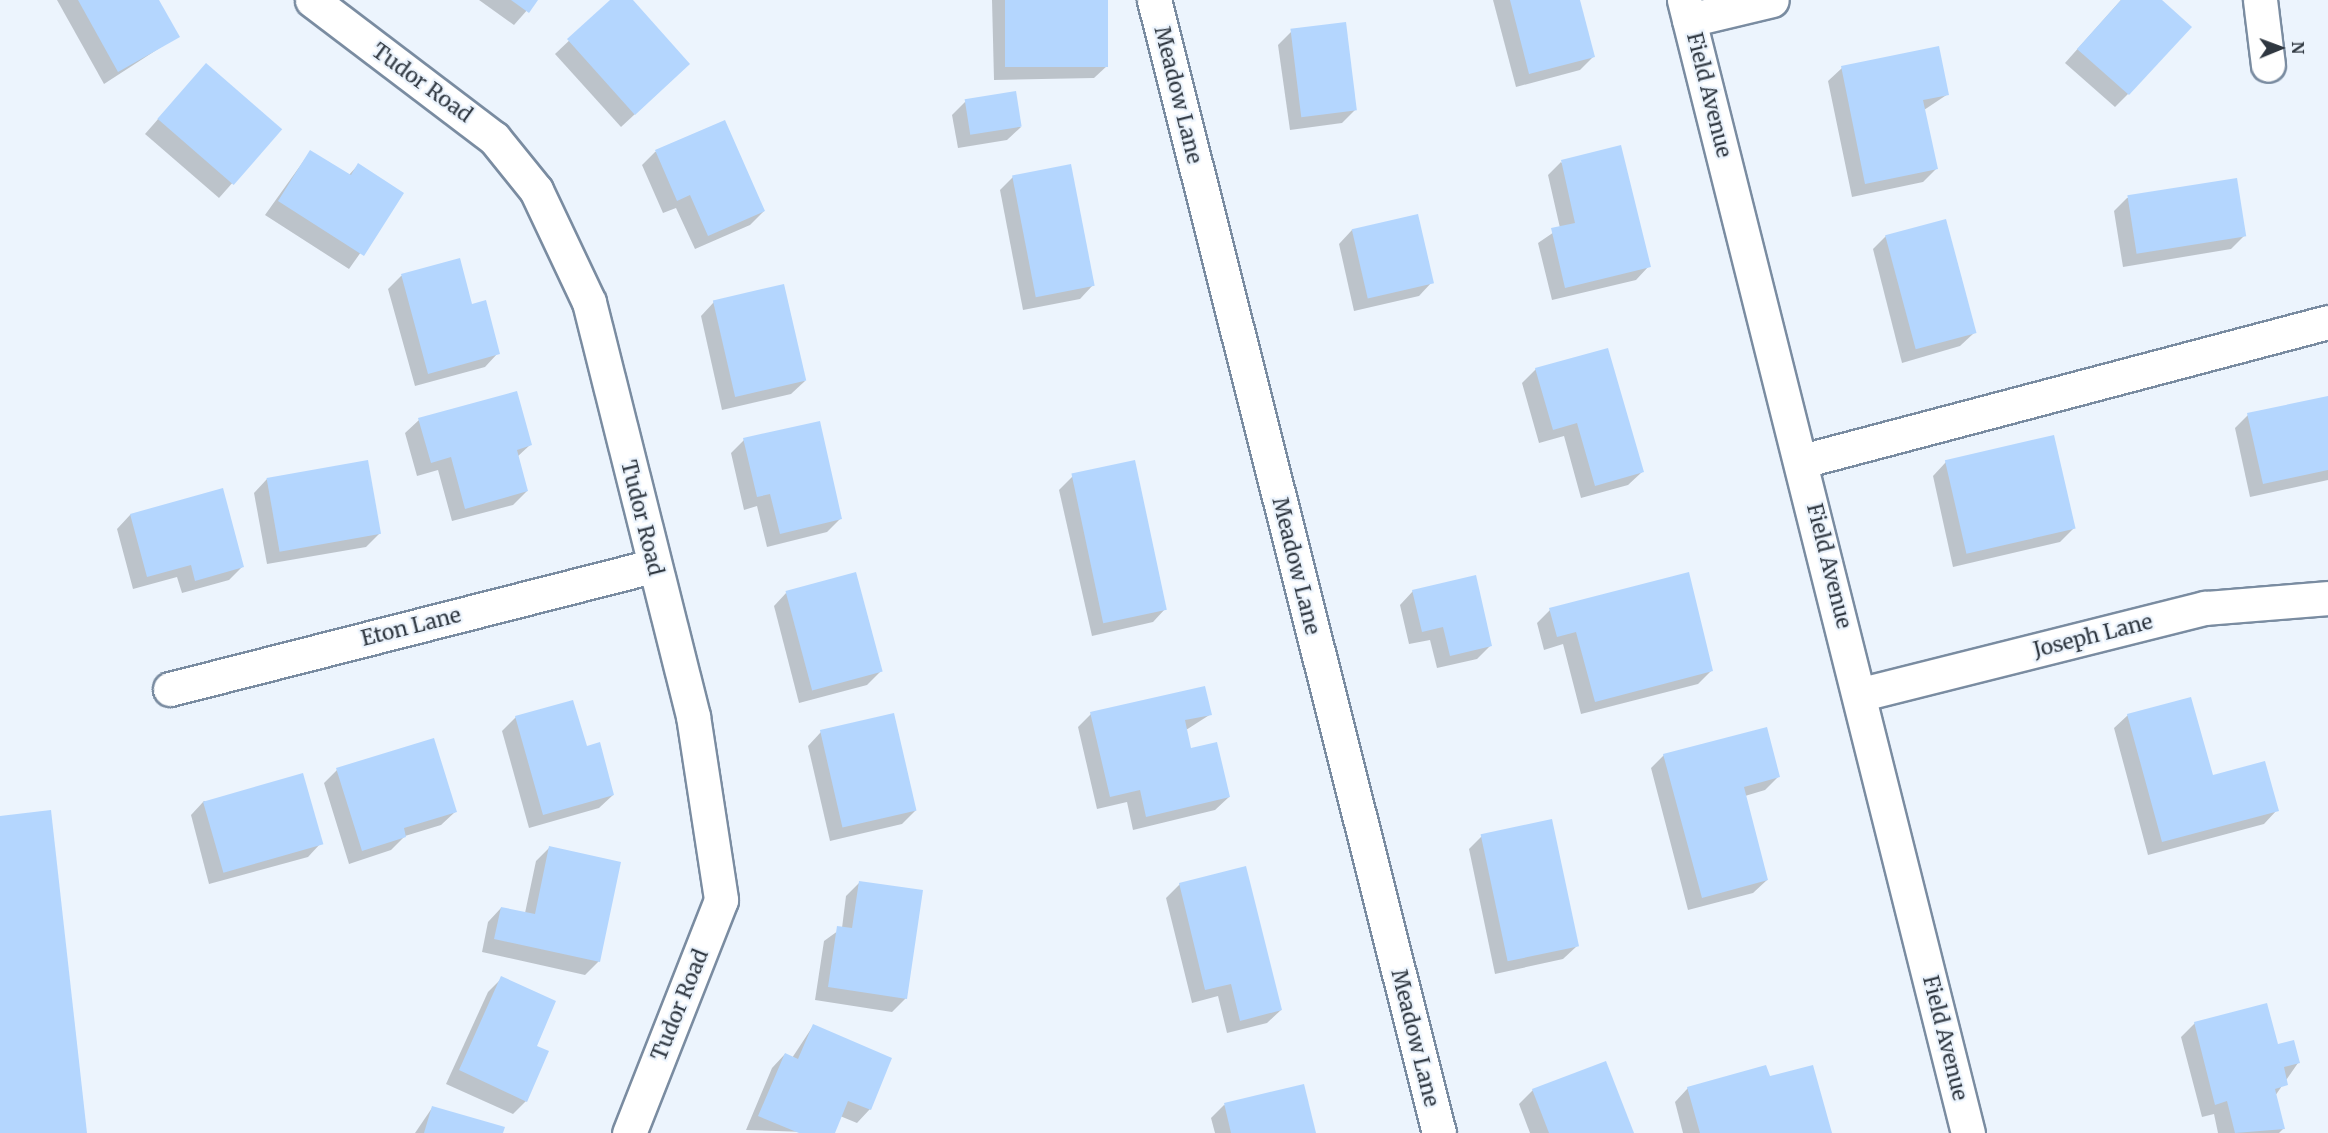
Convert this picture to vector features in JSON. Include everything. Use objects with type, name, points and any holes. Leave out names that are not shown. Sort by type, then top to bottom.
[{"type":"street","name":"Tudor Road","points":[[312,0],[450,100],[494,138],[536,190],[589,302],[653,566],[693,716],[716,840],[721,900],[628,1133]]},
{"type":"street","name":"Meadow Lane","points":[[1154,0],[1439,1133]]},
{"type":"street","points":[[1687,10],[1772,0]]},
{"type":"street","points":[[2260,0],[2268,65]]},
{"type":"street","name":"Field Avenue","points":[[1687,10],[1862,694],[1968,1133]]},
{"type":"street","points":[[1802,461],[2328,322]]},
{"type":"street","name":"Eton Lane","points":[[170,689],[653,566]]},
{"type":"street","name":"Joseph Lane","points":[[1862,694],[2205,608],[2328,598]]},
{"type":"building","points":[[78,0],[159,0],[180,37],[118,72]]},
{"type":"building","points":[[511,0],[538,0],[529,13]]},
{"type":"building","points":[[610,0],[633,0],[690,64],[635,115],[567,39]]},
{"type":"building","points":[[1005,0],[1108,0],[1108,67],[1005,67]]},
{"type":"building","points":[[1510,0],[1580,0],[1595,57],[1529,74]]},
{"type":"building","points":[[2121,0],[2162,0],[2192,27],[2129,95],[2077,49]]},
{"type":"building","points":[[1346,22],[1357,110],[1301,117],[1290,29]]},
{"type":"building","points":[[1939,46],[1949,95],[1923,100],[1938,169],[1865,184],[1841,66]]},
{"type":"building","points":[[206,63],[282,129],[234,185],[157,119]]},
{"type":"building","points":[[1016,91],[1022,127],[970,135],[965,99]]},
{"type":"building","points":[[725,120],[765,211],[708,236],[690,195],[677,201],[655,150]]},
{"type":"building","points":[[1621,145],[1651,267],[1565,288],[1551,228],[1575,223],[1561,160]]},
{"type":"building","points":[[310,150],[351,175],[358,163],[404,193],[364,256],[278,201]]},
{"type":"building","points":[[1071,164],[1095,286],[1036,297],[1012,175]]},
{"type":"building","points":[[2237,178],[2246,236],[2137,254],[2127,195]]},
{"type":"building","points":[[1418,214],[1434,283],[1368,298],[1352,229]]},
{"type":"building","points":[[1946,219],[1977,333],[1916,349],[1885,235]]},
{"type":"building","points":[[460,258],[472,304],[486,300],[500,354],[428,374],[401,274]]},
{"type":"building","points":[[784,284],[806,380],[735,397],[713,300]]},
{"type":"building","points":[[1608,348],[1644,472],[1595,486],[1577,423],[1553,430],[1535,368]]},
{"type":"building","points":[[517,391],[532,445],[517,450],[528,491],[465,509],[451,457],[431,463],[418,418]]},
{"type":"building","points":[[2328,396],[2328,470],[2263,484],[2247,413]]},
{"type":"building","points":[[820,421],[842,519],[780,534],[770,494],[757,497],[743,438]]},
{"type":"building","points":[[2054,435],[2076,529],[1966,554],[1945,460]]},
{"type":"building","points":[[368,460],[381,534],[280,552],[267,478]]},
{"type":"building","points":[[1135,460],[1167,610],[1103,623],[1071,474]]},
{"type":"building","points":[[223,488],[244,567],[195,581],[191,565],[147,577],[130,514]]},
{"type":"building","points":[[856,572],[883,671],[812,690],[785,591]]},
{"type":"building","points":[[1689,572],[1713,671],[1595,702],[1576,632],[1557,637],[1549,608]]},
{"type":"building","points":[[1476,575],[1492,646],[1450,656],[1443,627],[1422,632],[1412,590]]},
{"type":"building","points":[[1205,686],[1212,715],[1185,720],[1191,748],[1217,742],[1230,797],[1146,817],[1140,790],[1110,797],[1090,712]]},
{"type":"building","points":[[2191,697],[2213,775],[2265,761],[2279,811],[2162,842],[2127,714]]},
{"type":"building","points":[[573,700],[587,746],[600,742],[614,795],[543,815],[515,716]]},
{"type":"building","points":[[894,713],[916,810],[842,828],[820,730]]},
{"type":"building","points":[[1767,727],[1780,777],[1744,787],[1768,880],[1702,898],[1663,754]]},
{"type":"building","points":[[434,738],[457,812],[404,828],[406,837],[362,851],[336,768]]},
{"type":"building","points":[[303,773],[323,844],[223,873],[203,802]]},
{"type":"building","points":[[51,810],[87,1133],[0,1133],[0,816]]},
{"type":"building","points":[[1552,819],[1579,946],[1508,961],[1481,834]]},
{"type":"building","points":[[549,846],[621,862],[600,962],[494,939],[501,907],[535,914]]},
{"type":"building","points":[[1246,866],[1282,1010],[1240,1021],[1231,984],[1205,990],[1179,883]]},
{"type":"building","points":[[859,881],[923,890],[907,999],[828,987],[837,926],[852,928]]},
{"type":"building","points":[[501,976],[556,1001],[537,1046],[549,1051],[527,1102],[459,1070]]},
{"type":"building","points":[[2267,1003],[2278,1044],[2294,1040],[2300,1063],[2284,1067],[2288,1085],[2275,1089],[2285,1129],[2235,1133],[2227,1101],[2215,1105],[2194,1022]]},
{"type":"building","points":[[813,1024],[892,1058],[871,1110],[848,1101],[835,1133],[799,1133],[758,1116],[785,1053],[798,1059]]},
{"type":"building","points":[[1606,1061],[1634,1133],[1549,1133],[1532,1089]]},
{"type":"building","points":[[1766,1065],[1770,1076],[1813,1065],[1832,1133],[1700,1133],[1687,1087]]},
{"type":"building","points":[[1304,1084],[1316,1133],[1231,1133],[1224,1103]]},
{"type":"building","points":[[432,1106],[505,1127],[503,1133],[424,1133]]}]
